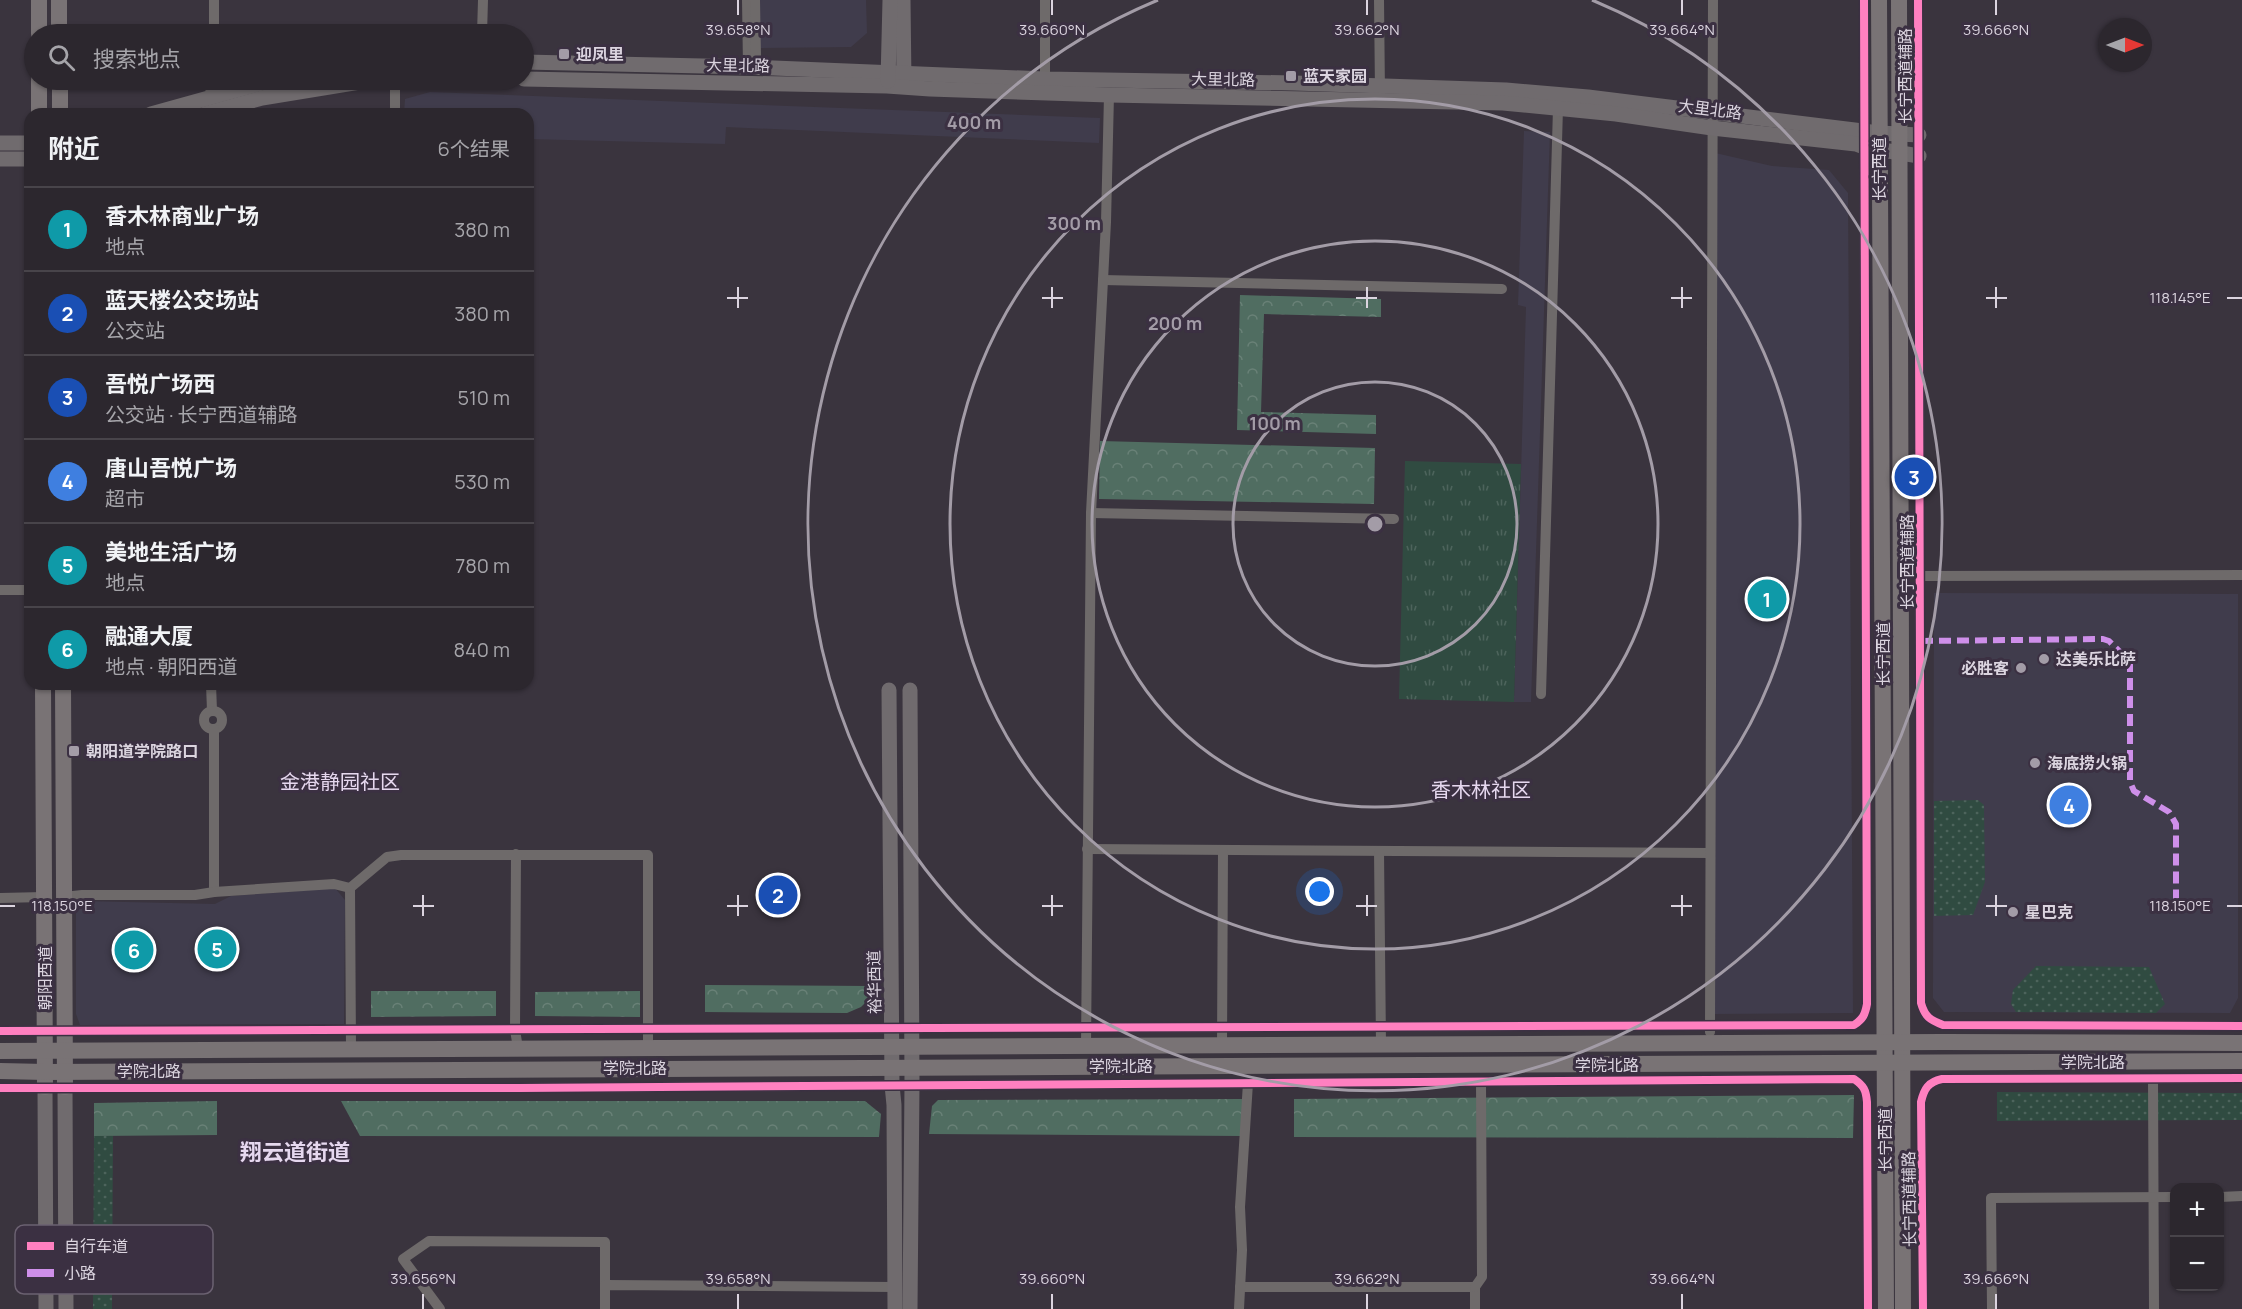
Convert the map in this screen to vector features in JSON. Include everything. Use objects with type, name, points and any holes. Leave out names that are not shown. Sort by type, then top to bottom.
[{"type":"main road","points":[[39,0],[39,24]]},
{"type":"main road","points":[[59,0],[59,24]]},
{"type":"main road","points":[[890,0],[896,80]]},
{"type":"main road","points":[[896,80],[903,0]]},
{"type":"main road","name":"长宁西道","points":[[1879,0],[1872,140],[1885,1043],[1886,1309]]},
{"type":"main road","name":"长宁西道","points":[[1899,0],[1903,1309]]},
{"type":"main road","name":"大里北路","points":[[534,62],[748,67],[1109,95],[1506,90],[1856,144],[1899,134],[1919,135]]},
{"type":"main road","name":"大里北路","points":[[534,79],[1045,79],[1380,93],[1712,120]]},
{"type":"main road","points":[[39,90],[39,108]]},
{"type":"main road","points":[[60,90],[60,108]]},
{"type":"main road","points":[[171,108],[235,90]]},
{"type":"main road","points":[[227,108],[262,98],[311,90]]},
{"type":"main road","name":"大里北路","points":[[1872,140],[1899,152],[1919,156]]},
{"type":"main road","points":[[0,143],[24,143]]},
{"type":"main road","points":[[0,159],[24,159]]},
{"type":"main road","name":"朝阳西道","points":[[43,690],[46,1225]]},
{"type":"main road","name":"朝阳西道","points":[[63,690],[65,1225]]},
{"type":"main road","name":"裕华西道","points":[[889,690],[895,1309]]},
{"type":"main road","points":[[910,690],[912,1028],[910,1309]]},
{"type":"main road","name":"学院北路","points":[[0,1051],[1381,1045],[1710,1035],[1885,1043],[2242,1043]]},
{"type":"main road","points":[[1381,1045],[1381,1066]]},
{"type":"main road","points":[[518,1048],[518,1069]]},
{"type":"main road","name":"学院北路","points":[[0,1071],[45,1080],[518,1069],[2242,1061]]},
{"type":"main road","name":"朝阳西道","points":[[46,1294],[46,1309]]},
{"type":"main road","name":"朝阳西道","points":[[66,1294],[66,1309]]},
{"type":"street","points":[[208,0],[208,24]]},
{"type":"street","points":[[214,0],[214,24]]},
{"type":"street","points":[[482,24],[483,0]]},
{"type":"street","points":[[747,0],[748,67]]},
{"type":"street","points":[[748,67],[756,56],[755,0]]},
{"type":"street","points":[[1045,0],[1045,79]]},
{"type":"street","points":[[1379,0],[1380,93]]},
{"type":"street","points":[[1710,1035],[1713,0]]},
{"type":"street","points":[[0,1031],[1086,1027],[1380,1028],[1710,1035],[1854,1025],[1865,1015],[1867,992],[1872,140],[1864,0]]},
{"type":"street","name":"长宁西道辅路","points":[[1918,0],[1921,1003],[1925,1015],[1943,1025],[2242,1026]]},
{"type":"street","points":[[210,90],[212,96]]},
{"type":"street","points":[[212,96],[213,90]]},
{"type":"street","points":[[395,90],[395,108]]},
{"type":"street","points":[[1086,1046],[1091,513],[1103,280],[1109,95]]},
{"type":"street","points":[[1541,694],[1558,108]]},
{"type":"street","points":[[1103,280],[1502,289]]},
{"type":"street","points":[[1091,513],[1394,519]]},
{"type":"street","points":[[1921,576],[2242,575]]},
{"type":"street","points":[[0,590],[24,590]]},
{"type":"street","points":[[212,690],[212,711],[207,712],[204,720],[208,727],[213,729],[213,892]]},
{"type":"street","points":[[1087,849],[1710,853]]},
{"type":"street","points":[[1222,1046],[1223,850]]},
{"type":"street","points":[[1379,851],[1381,1045]]},
{"type":"street","points":[[516,854],[515,1030],[518,1048]]},
{"type":"street","points":[[350,888],[387,857],[400,855],[648,855],[648,1047]]},
{"type":"street","points":[[64,897],[82,895],[195,896],[213,892],[334,884],[350,888]]},
{"type":"street","points":[[350,888],[351,1049]]},
{"type":"street","points":[[0,896],[44,895]]},
{"type":"street","points":[[1380,1083],[1381,1066]]},
{"type":"street","points":[[518,1069],[519,1088]]},
{"type":"street","points":[[2154,1309],[2153,1078],[2242,1078]]},
{"type":"street","name":"长宁西道辅路","points":[[1923,1309],[1921,1102],[1924,1089],[1933,1081],[1942,1079],[2153,1078]]},
{"type":"street","points":[[64,1079],[519,1088],[1854,1079],[1863,1085],[1866,1091],[1868,1309]]},
{"type":"street","points":[[0,1088],[45,1080]]},
{"type":"street","points":[[1475,1309],[1475,1287],[1482,1277],[1481,1082]]},
{"type":"street","points":[[1239,1309],[1242,1250],[1240,1207],[1248,1083]]},
{"type":"street","points":[[2224,1197],[2242,1196]]},
{"type":"street","points":[[1992,1309],[1991,1198],[2170,1197]]},
{"type":"street","points":[[440,1309],[403,1259],[429,1241],[605,1242],[605,1309]]},
{"type":"street","points":[[605,1285],[895,1287]]},
{"type":"street","points":[[1240,1287],[1475,1287]]},
{"type":"shaded area","points":[[758,0],[866,0],[867,33],[851,47],[758,48]]},
{"type":"shaded area","points":[[430,92],[1100,118],[1099,143],[726,127],[725,144],[534,139],[534,108],[404,108],[405,99]]},
{"type":"shaded area","points":[[1524,131],[1550,132],[1531,702],[1514,702],[1526,307],[1518,305]]},
{"type":"shaded area","points":[[1711,152],[1772,166],[1829,170],[1848,193],[1853,1013],[1713,1014]]},
{"type":"shaded area","points":[[1934,593],[2238,594],[2238,998],[2230,1013],[1944,1012],[1933,998]]},
{"type":"shaded area","points":[[335,888],[345,900],[344,1024],[80,1025],[76,1014],[76,907],[81,901],[215,904],[231,896]]},
{"type":"green space","points":[[1240,295],[1381,299],[1381,317],[1264,314],[1261,412],[1376,415],[1376,434],[1237,430]]},
{"type":"green space","points":[[1100,441],[1375,448],[1374,504],[1099,499]]},
{"type":"green space","points":[[1405,461],[1521,464],[1514,702],[1399,699]]},
{"type":"green space","points":[[1978,800],[1984,805],[1985,882],[1973,915],[1934,916],[1934,801]]},
{"type":"green space","points":[[2036,966],[2149,967],[2165,1004],[2156,1013],[2016,1012],[2011,1004],[2013,990]]},
{"type":"green space","points":[[705,985],[869,986],[868,1000],[861,1007],[847,1013],[705,1012]]},
{"type":"green space","points":[[371,991],[496,991],[496,1016],[371,1017]]},
{"type":"green space","points":[[640,991],[640,1017],[535,1016],[535,992]]},
{"type":"green space","points":[[1997,1092],[2242,1093],[2242,1120],[1997,1121]]},
{"type":"green space","points":[[1854,1095],[1853,1138],[1294,1137],[1294,1099]]},
{"type":"green space","points":[[1242,1099],[1243,1136],[929,1134],[932,1106],[938,1100]]},
{"type":"green space","points":[[217,1101],[217,1135],[94,1136],[94,1103]]},
{"type":"green space","points":[[341,1101],[865,1101],[881,1114],[879,1137],[360,1136]]},
{"type":"green space","points":[[94,1136],[113,1136],[112,1225],[93,1225]]},
{"type":"green space","points":[[93,1294],[112,1294],[112,1309],[93,1309]]},
{"type":"marked path","points":[[1921,641],[2103,639],[2109,641],[2130,662],[2130,782],[2134,791],[2169,812],[2176,824],[2176,910]]},
{"type":"cycle path","points":[[0,1031],[1854,1025],[1860,1021],[1867,1004],[1864,0]]},
{"type":"cycle path","points":[[1918,0],[1921,1003],[1924,1012],[1943,1025],[2242,1026]]},
{"type":"cycle path","points":[[1923,1309],[1921,1102],[1930,1084],[1942,1079],[2242,1078]]},
{"type":"cycle path","points":[[0,1088],[519,1088],[1854,1079],[1864,1089],[1867,1102],[1868,1309]]},
{"type":"place","name":"迎凤里","points":[[564,54]]},
{"type":"place","name":"蓝天家园","points":[[1291,76]]},
{"type":"place","name":"吾悦广场西","points":[[1914,477]]},
{"type":"place","name":"香木林商业广场","points":[[1767,599]]},
{"type":"place","name":"达美乐比萨","points":[[2044,659]]},
{"type":"place","name":"必胜客","points":[[2021,668]]},
{"type":"place","name":"朝阳道学院路口","points":[[74,751]]},
{"type":"place","name":"海底捞火锅","points":[[2035,763]]},
{"type":"place","name":"唐山吾悦广场","points":[[2069,805]]},
{"type":"place","name":"蓝天楼公交场站","points":[[778,895]]},
{"type":"place","name":"星巴克","points":[[2013,912]]},
{"type":"place","name":"美地生活广场","points":[[217,949]]},
{"type":"place","name":"融通大厦","points":[[134,950]]},
{"type":"district","name":"金港静园社区","points":[[340,781]]},
{"type":"district","name":"香木林社区","points":[[1481,789]]},
{"type":"district","name":"翔云道街道","points":[[295,1152]]}]
